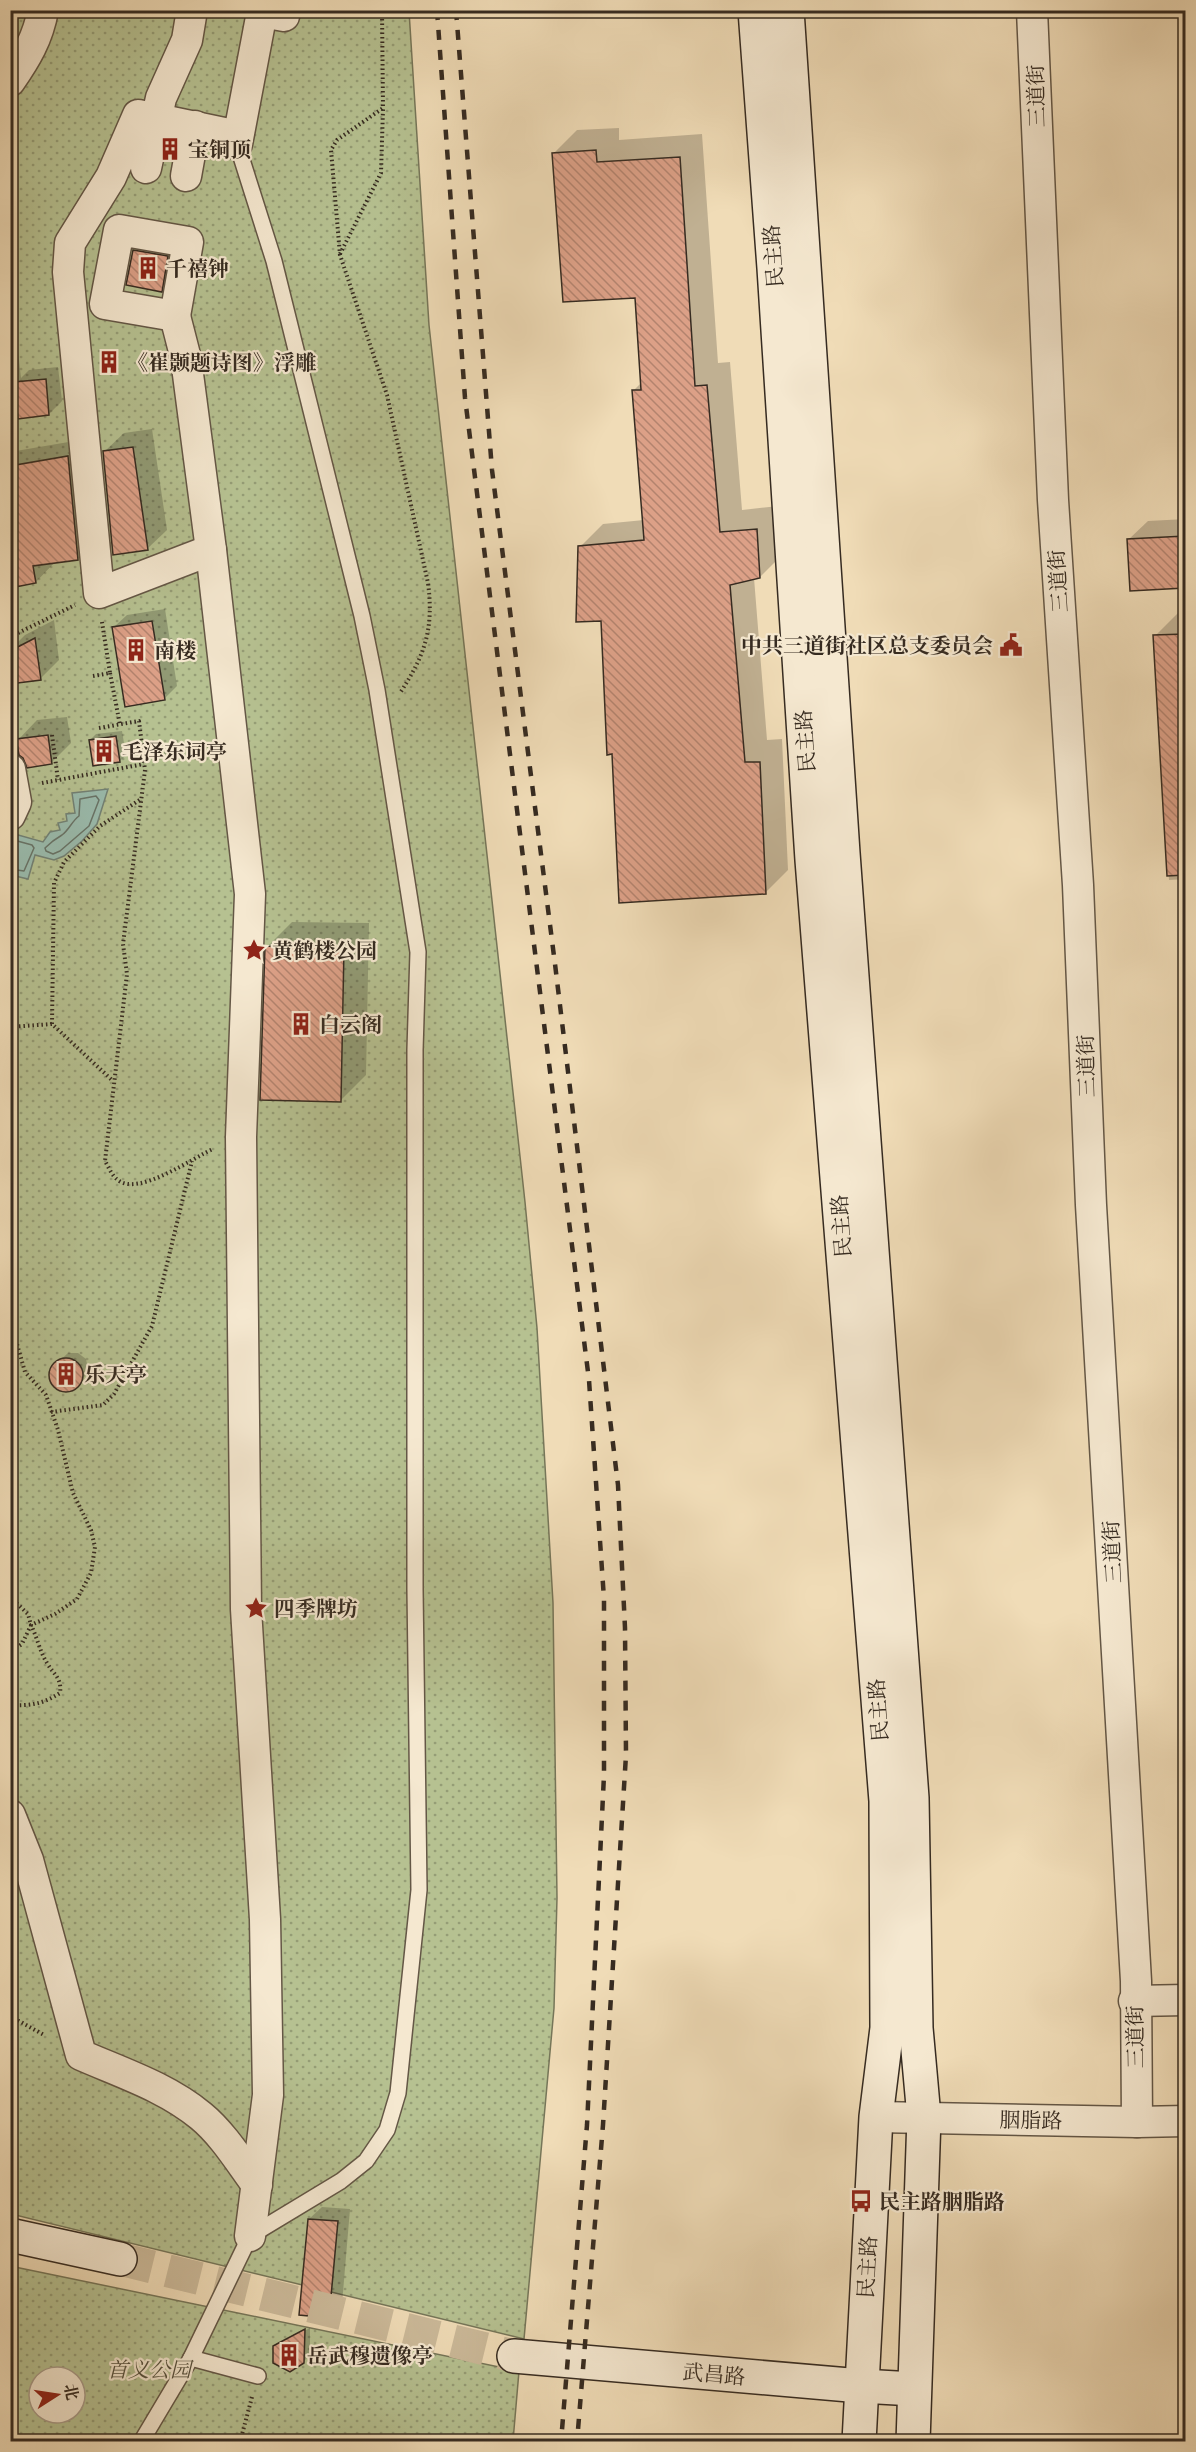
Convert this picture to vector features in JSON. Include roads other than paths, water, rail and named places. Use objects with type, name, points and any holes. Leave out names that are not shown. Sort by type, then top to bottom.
[{"type":"main road","name":"民主路","points":[[755,10],[812,860],[886,1801],[887,2028],[876,2117],[859,2442]]},
{"type":"main road","name":"民主路","points":[[787,10],[845,877],[912,1798],[916,2028],[924,2117],[913,2442]]},
{"type":"main road","points":[[10,2235],[120,2259]]},
{"type":"main road","name":"武昌路","points":[[514,2356],[914,2389]]},
{"type":"street","points":[[10,81],[31,50],[39,30],[43,10]]},
{"type":"street","points":[[192,10],[188,40],[161,98],[147,165],[186,172],[195,126]]},
{"type":"street","points":[[211,550],[99,593],[68,272],[70,243],[111,177],[138,115],[195,126],[238,140],[262,12],[284,16],[285,10]]},
{"type":"street","name":"三道街","points":[[1032,10],[1053,500],[1078,885],[1091,1205],[1136,1981],[1134,2001],[1137,2122]]},
{"type":"street","points":[[175,316],[105,304],[119,230],[135,226],[174,234],[188,242],[175,316],[186,359],[211,550],[250,894],[241,1137],[246,1610],[265,1919],[268,2095],[250,2236]]},
{"type":"street","points":[[10,1815],[28,1860],[81,2055],[164,2090],[202,2117],[257,2185]]},
{"type":"street","points":[[1134,2001],[1185,2000]]},
{"type":"street","name":"胭脂路","points":[[876,2117],[1185,2121]]},
{"type":"lane","points":[[141,2442],[191,2358],[250,2236],[341,2181],[366,2161],[387,2130],[398,2093],[419,1890],[415,1589],[415,1050],[418,952],[380,707],[362,616],[274,261],[238,140]]},
{"type":"lane","points":[[191,2358],[258,2376]]},
{"type":"water","points":[[108,789],[97,824],[82,841],[64,856],[54,860],[35,855],[28,879],[11,875],[11,833],[43,842],[50,832],[60,830],[58,823],[67,821],[66,814],[75,813],[72,793]]},
{"type":"tunnel","points":[[120,2259],[514,2356]]},
{"type":"railway","points":[[437,10],[465,398],[589,1380],[604,1599],[604,1775],[587,2125],[561,2442]]},
{"type":"railway","points":[[456,10],[492,470],[618,1485],[625,1628],[626,1755],[603,2125],[577,2442]]},
{"type":"place","name":"宝铜顶","points":[[170,149]]},
{"type":"place","name":"千禧钟","points":[[148,268]]},
{"type":"place","name":"《崔颢题诗图》浮雕","points":[[109,362]]},
{"type":"place","name":"中共三道街社区总支委员会","points":[[1011,645]]},
{"type":"place","name":"南楼","points":[[136,650]]},
{"type":"place","name":"毛泽东词亭","points":[[104,751]]},
{"type":"place","name":"黄鹤楼公园","points":[[254,950]]},
{"type":"place","name":"白云阁","points":[[301,1024]]},
{"type":"place","name":"乐天亭","points":[[66,1374]]},
{"type":"place","name":"四季牌坊","points":[[256,1608]]},
{"type":"place","name":"民主路胭脂路","points":[[861,2201]]},
{"type":"place","name":"岳武穆遗像亭","points":[[289,2355]]},
{"type":"park label","name":"首义公园","points":[[149,2369]]}]
